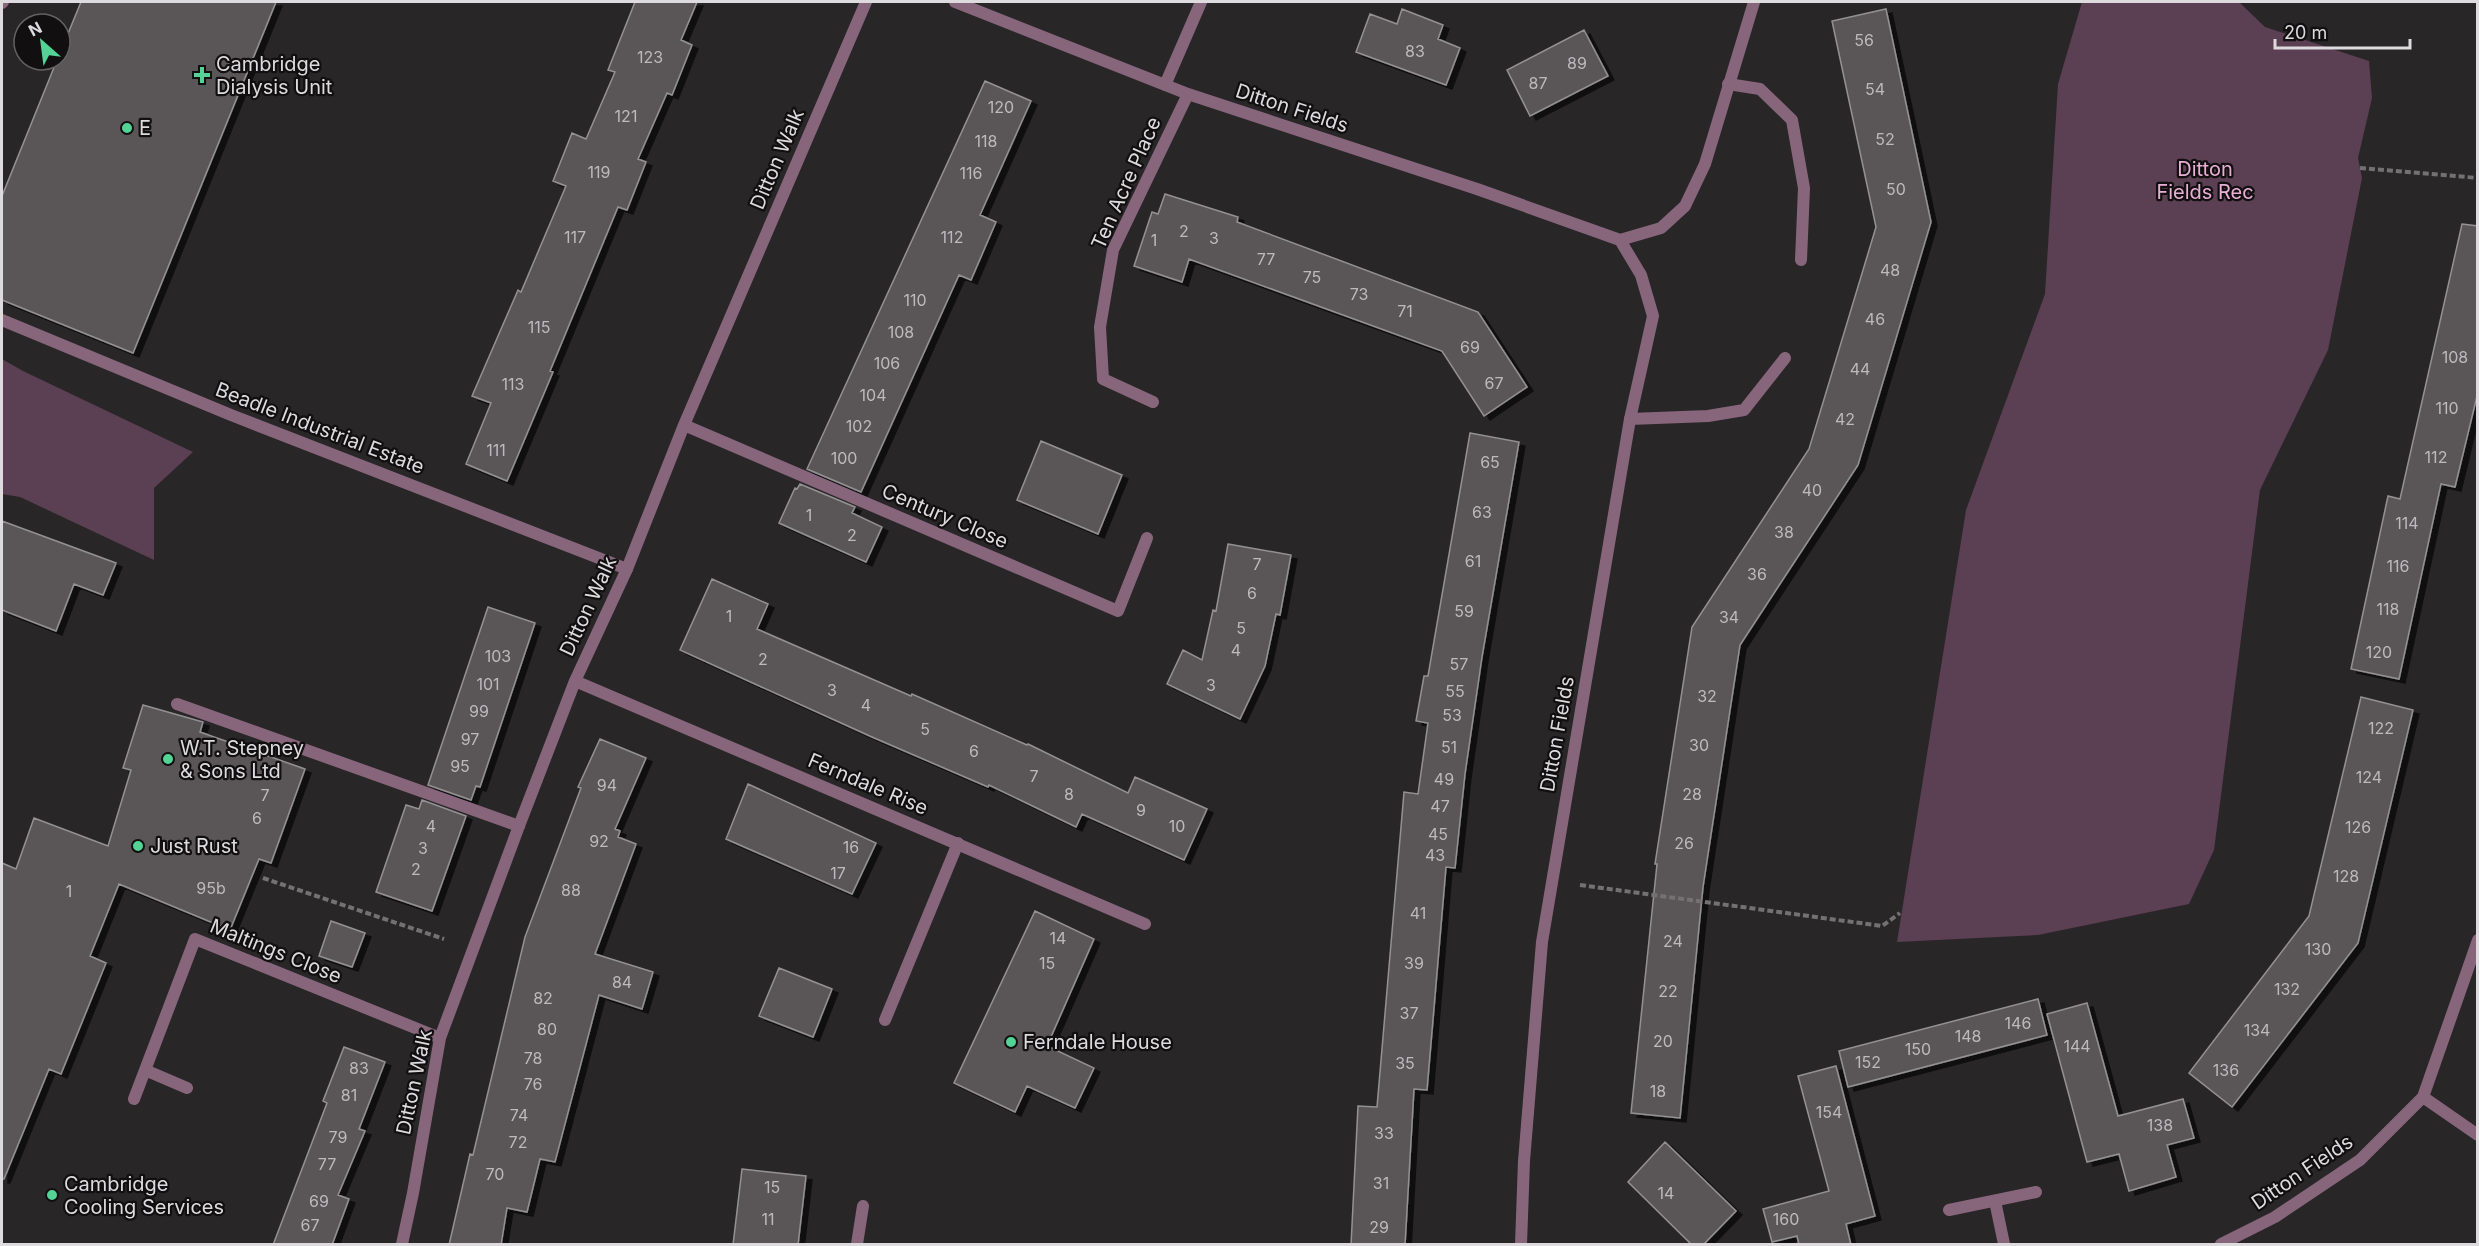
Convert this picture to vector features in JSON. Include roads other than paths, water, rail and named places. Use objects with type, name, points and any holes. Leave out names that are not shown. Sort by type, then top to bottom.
[{"type":"street","name":"Ditton Walk","points":[[402,1245],[440,1038],[519,826],[575,681],[627,569],[684,424],[866,2]]},
{"type":"street","name":"Ditton Fields","points":[[954,2],[1188,94],[1477,189],[1620,240],[1641,275],[1653,316],[1630,419],[1542,942],[1524,1161],[1521,1245]]},
{"type":"street","points":[[1166,85],[1201,2]]},
{"type":"street","points":[[1620,240],[1661,228],[1685,206],[1705,164],[1754,2]]},
{"type":"street","points":[[1728,84],[1760,89],[1792,120],[1804,188],[1801,261]]},
{"type":"street","name":"Ten Acre Place","points":[[1153,402],[1103,379],[1100,327],[1113,250],[1188,94]]},
{"type":"street","name":"Beadle Industrial Estate","points":[[2,320],[231,415],[627,569]]},
{"type":"street","points":[[1630,419],[1708,416],[1744,410],[1785,358]]},
{"type":"street","name":"Century Close","points":[[684,424],[1118,611],[1147,538]]},
{"type":"street","name":"Ferndale Rise","points":[[575,681],[1145,924]]},
{"type":"street","points":[[177,704],[519,826]]},
{"type":"street","points":[[885,1020],[958,843]]},
{"type":"street","name":"Maltings Close","points":[[134,1099],[195,939],[440,1038]]},
{"type":"street","name":"Ditton Fields","points":[[2221,1245],[2276,1217],[2360,1160],[2423,1097],[2478,940]]},
{"type":"street","points":[[145,1070],[187,1088]]},
{"type":"street","points":[[2423,1097],[2478,1135]]},
{"type":"street","points":[[1949,1210],[2036,1192]]},
{"type":"street","points":[[1995,1201],[2004,1245]]},
{"type":"street","points":[[857,1245],[863,1206]]},
{"type":"place","name":"Cambridge Dialysis Unit","points":[[202,75]]},
{"type":"place","name":"E","points":[[127,128]]},
{"type":"place","name":"W.T. Stepney & Sons Ltd","points":[[168,759]]},
{"type":"place","name":"Just Rust","points":[[138,846]]},
{"type":"place","name":"Ferndale House","points":[[1011,1042]]},
{"type":"place","name":"Cambridge Cooling Services","points":[[52,1195]]},
{"type":"park label","name":"Ditton Fields Rec","points":[[2205,180]]}]
